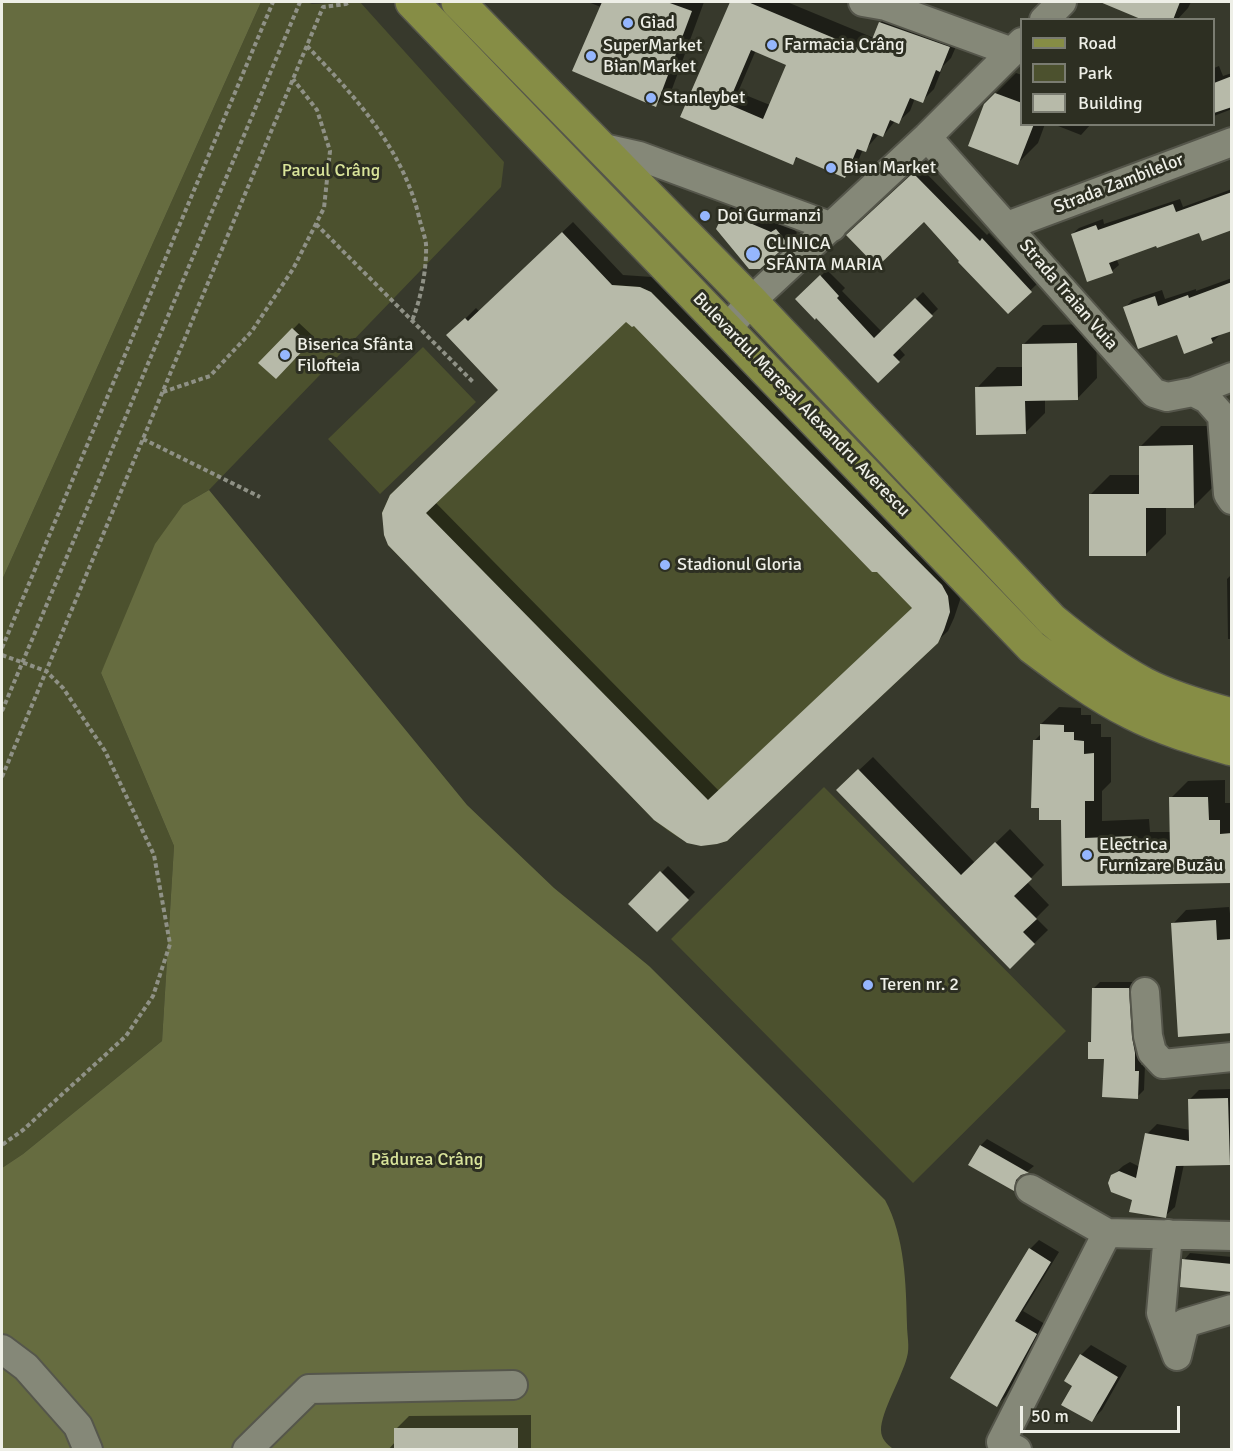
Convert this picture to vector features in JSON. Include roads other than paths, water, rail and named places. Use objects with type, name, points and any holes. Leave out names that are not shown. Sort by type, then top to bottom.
[{"type":"main road","name":"Bulevardul Mareșal Alexandru Averescu","points":[[412,2],[728,328],[1032,647],[1062,670],[1132,713],[1165,728],[1232,749]]},
{"type":"main road","name":"Bulevardul Mareșal Alexandru Averescu","points":[[458,2],[751,301],[1052,620],[1081,644],[1144,684],[1232,715]]},
{"type":"street","points":[[728,328],[751,301],[927,137],[1017,47],[886,6],[862,2]]},
{"type":"street","points":[[1046,18],[1062,2]]},
{"type":"street","name":"Strada Traian Vuia","points":[[927,137],[1154,393],[1167,397],[1193,392],[1232,376]]},
{"type":"street","name":"Strada Zambilelor","points":[[1007,226],[1232,142]]},
{"type":"street","points":[[599,147],[639,156],[831,227]]},
{"type":"street","points":[[1193,392],[1207,399],[1222,416],[1228,494],[1232,500]]},
{"type":"street","points":[[1145,992],[1148,1036],[1152,1052],[1163,1064],[1232,1057]]},
{"type":"street","points":[[1030,1190],[1107,1233],[1232,1236]]},
{"type":"street","points":[[1017,1449],[1001,1442],[1107,1233]]},
{"type":"street","points":[[1168,1234],[1173,1318],[1229,1314]]},
{"type":"street","points":[[2,1349],[26,1367],[78,1426],[88,1449]]},
{"type":"street","points":[[247,1449],[309,1389],[513,1385]]},
{"type":"place","name":"Giad","points":[[628,23]]},
{"type":"place","name":"Farmacia Crâng","points":[[772,45]]},
{"type":"place","name":"SuperMarket Bian Market","points":[[591,56]]},
{"type":"place","name":"Stanleybet","points":[[651,98]]},
{"type":"place","name":"Bian Market","points":[[831,168]]},
{"type":"place","name":"Doi Gurmanzi","points":[[705,216]]},
{"type":"place","name":"CLINICA SFÂNTA MARIA","points":[[753,254]]},
{"type":"place","name":"Biserica Sfânta Filofteia","points":[[285,355]]},
{"type":"place","name":"Stadionul Gloria","points":[[665,565]]},
{"type":"place","name":"Electrica Furnizare Buzău","points":[[1087,855]]},
{"type":"place","name":"Teren nr. 2","points":[[868,985]]},
{"type":"park label","name":"Parcul Crâng","points":[[331,171]]},
{"type":"park label","name":"Pădurea Crâng","points":[[427,1160]]}]
